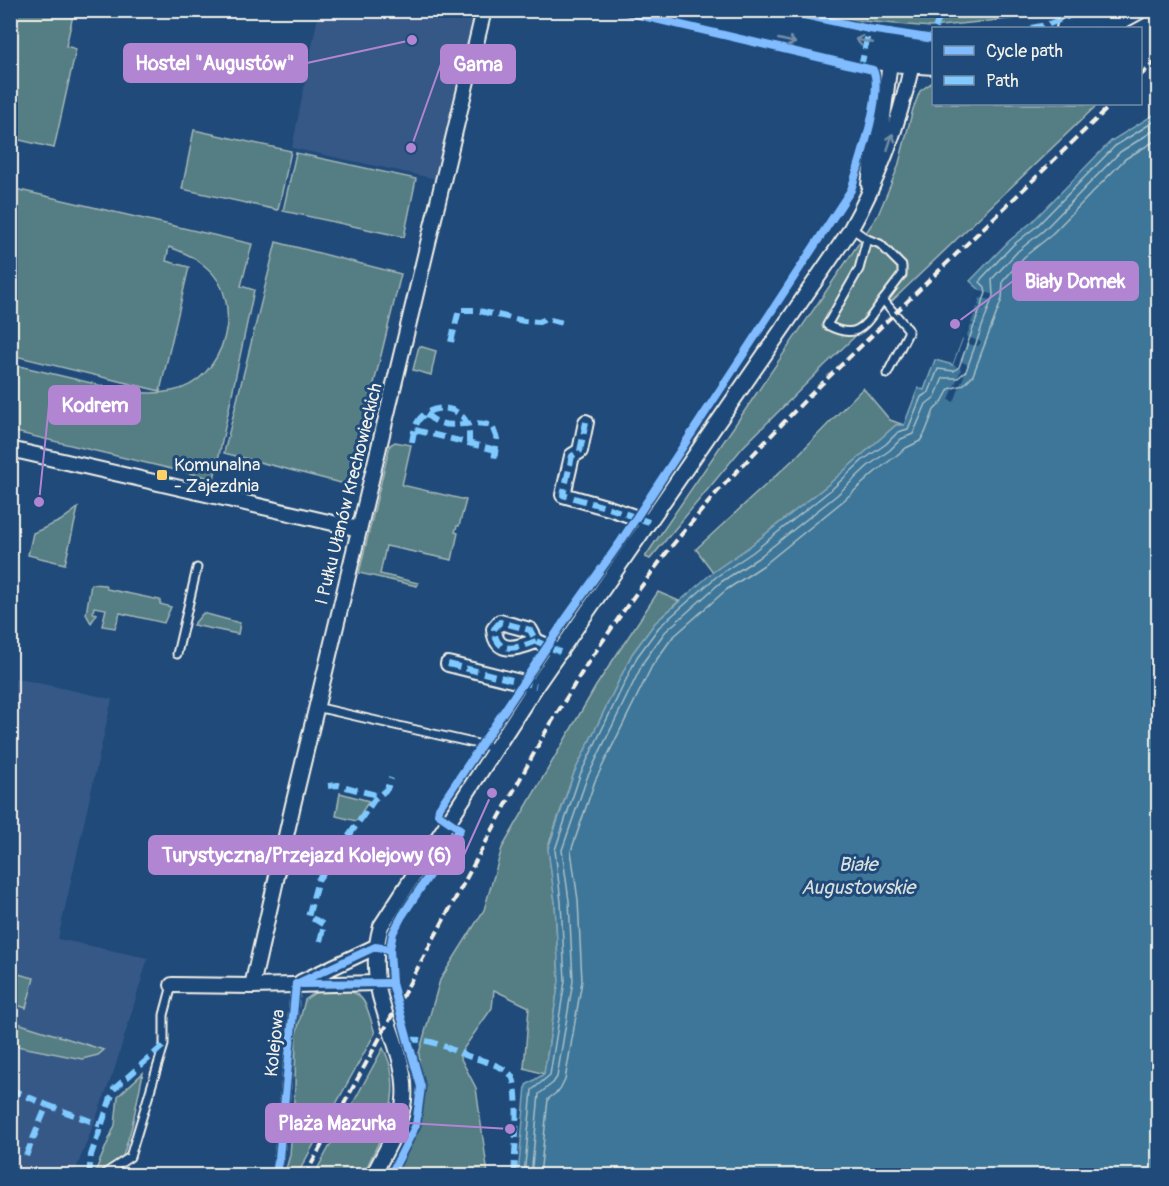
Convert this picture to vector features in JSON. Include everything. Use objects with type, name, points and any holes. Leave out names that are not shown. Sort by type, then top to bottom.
[{"type":"main road","points":[[656,10],[731,17],[855,39],[932,65]]},
{"type":"main road","points":[[1069,27],[1092,19],[1106,10]]},
{"type":"main road","points":[[1107,27],[1138,10]]},
{"type":"main road","points":[[731,17],[863,58],[890,62],[932,49]]},
{"type":"street","name":"I Pułku Ułanów Krechowieckich","points":[[252,986],[316,707],[484,10]]},
{"type":"street","points":[[373,1176],[396,1129],[402,1113],[404,1097],[401,1063],[377,983],[375,946],[381,926],[536,686],[851,228],[881,169],[905,98],[909,56]]},
{"type":"street","points":[[868,196],[871,168],[882,125],[890,62]]},
{"type":"street","points":[[586,422],[580,451],[572,456],[563,495],[649,522]]},
{"type":"street","points":[[10,449],[359,528]]},
{"type":"street","points":[[536,641],[560,652]]},
{"type":"street","points":[[448,664],[536,686]]},
{"type":"street","name":"Kolejowa","points":[[296,984],[375,946]]},
{"type":"street","name":"Kolejowa","points":[[172,986],[377,983]]},
{"type":"lane","points":[[851,228],[867,239],[880,244],[902,266],[902,275],[867,321],[853,332],[841,332],[827,325],[859,269],[867,239]]},
{"type":"lane","points":[[883,300],[908,328],[908,333],[887,374]]},
{"type":"lane","points":[[177,654],[196,567]]},
{"type":"lane","points":[[316,707],[496,748]]},
{"type":"lane","name":"Kolejowa","points":[[275,1176],[279,1158],[296,984]]},
{"type":"lane","name":"Kolejowa","points":[[101,1176],[130,1157],[164,1045],[165,1015],[172,986]]},
{"type":"shaded area","points":[[319,11],[481,11],[436,179],[292,148]]},
{"type":"shaded area","points":[[11,677],[112,699],[58,939],[148,958],[114,1071],[74,1175],[11,1176]]},
{"type":"green space","points":[[11,10],[74,11],[66,46],[76,49],[54,148],[11,138]]},
{"type":"green space","points":[[800,11],[1057,11],[1048,15],[931,27],[839,19]]},
{"type":"green space","points":[[932,83],[932,105],[1097,105],[824,366],[743,447],[650,559],[645,557],[878,215],[898,167],[920,91]]},
{"type":"green space","points":[[194,130],[291,151],[278,210],[182,189]]},
{"type":"green space","points":[[296,153],[416,179],[404,237],[283,211]]},
{"type":"green space","points":[[11,188],[252,244],[241,286],[254,290],[214,479],[11,431],[11,364],[129,391],[161,393],[172,391],[190,384],[205,372],[217,357],[224,338],[227,318],[225,299],[218,281],[198,261],[169,247],[166,261],[189,267],[160,391],[11,355],[10,225],[15,211],[11,209]]},
{"type":"green space","points":[[276,242],[401,274],[349,485],[224,453]]},
{"type":"green space","points":[[419,346],[436,351],[431,375],[413,370]]},
{"type":"green space","points":[[863,388],[890,420],[904,425],[896,425],[829,484],[749,547],[713,572],[696,549],[796,457]]},
{"type":"green space","points":[[395,442],[411,445],[402,485],[466,500],[459,526],[455,532],[458,533],[452,560],[386,546],[380,574],[418,583],[417,586],[359,573],[390,445]]},
{"type":"green space","points":[[78,508],[65,564],[28,555],[33,533],[60,521]]},
{"type":"green space","points":[[91,584],[105,585],[107,589],[160,600],[160,604],[171,607],[164,623],[120,613],[115,628],[102,626],[106,609],[94,607],[93,613],[97,614],[91,623],[86,614]]},
{"type":"green space","points":[[658,592],[679,601],[655,623],[632,654],[574,773],[548,846],[555,902],[559,981],[544,1074],[524,1068],[529,1007],[494,990],[492,1008],[459,1055],[476,1088],[488,1175],[385,1176],[404,1152],[422,1114],[419,1053],[440,980],[484,910],[502,848],[596,686]]},
{"type":"green space","points":[[203,613],[240,623],[238,634],[193,625]]},
{"type":"green space","points":[[340,793],[369,801],[356,821],[336,816]]},
{"type":"green space","points":[[10,972],[34,978],[26,1008],[11,1003]]},
{"type":"green space","points":[[350,991],[362,998],[375,1033],[297,1175],[284,1176],[290,1155],[296,1035],[305,1000],[316,992]]},
{"type":"green space","points":[[11,1021],[104,1050],[98,1055],[82,1059],[11,1045]]},
{"type":"green space","points":[[383,1048],[390,1064],[393,1081],[392,1097],[384,1129],[363,1175],[314,1175]]},
{"type":"green space","points":[[143,1073],[123,1156],[106,1172],[96,1170],[115,1125],[118,1096]]},
{"type":"water","name":"Białe Augustowskie","points":[[1158,112],[1158,1175],[518,1176],[526,1085],[544,1074],[559,981],[555,902],[548,849],[574,773],[632,654],[655,623],[713,572],[749,547],[829,484],[896,425],[904,425],[918,388],[924,390],[935,360],[953,365],[981,291],[970,281],[1009,241],[1033,221],[1111,141]]},
{"type":"pier","points":[[978,289],[994,295],[992,300],[980,298],[978,305],[986,309],[977,307],[975,314],[983,318],[974,315],[971,323],[979,327],[971,325],[967,335],[981,342],[978,346],[967,344],[961,361],[968,365],[954,402],[949,400],[961,369],[953,365]]},
{"type":"railway","points":[[1142,74],[1158,59]]},
{"type":"railway","points":[[305,1176],[545,733],[587,664],[670,548],[718,491],[806,399],[1111,105]]},
{"type":"marked path","points":[[935,27],[943,10]]},
{"type":"marked path","points":[[1036,27],[1083,10]]},
{"type":"marked path","points":[[861,67],[869,29]]},
{"type":"marked path","points":[[451,342],[459,310],[475,310],[524,321],[539,322],[546,319],[563,323]]},
{"type":"marked path","points":[[412,442],[415,428],[421,417],[440,408],[454,411],[465,420],[469,443]]},
{"type":"marked path","points":[[426,414],[434,420],[450,425],[474,423],[492,426],[497,439],[494,461]]},
{"type":"marked path","points":[[586,422],[580,451],[572,456],[563,495],[649,522]]},
{"type":"marked path","points":[[415,430],[496,450]]},
{"type":"marked path","points":[[536,641],[522,646],[503,647],[496,638],[494,629],[500,622],[530,630],[536,641],[560,652]]},
{"type":"marked path","points":[[448,664],[536,686]]},
{"type":"marked path","points":[[320,941],[324,925],[308,917],[318,880],[374,800],[387,789],[391,778]]},
{"type":"marked path","points":[[328,786],[338,785],[380,796]]},
{"type":"marked path","points":[[408,1040],[423,1040],[437,1044],[495,1065],[511,1075],[517,1107],[515,1176]]},
{"type":"marked path","points":[[89,1176],[91,1155],[114,1089],[164,1045]]},
{"type":"marked path","points":[[10,1089],[47,1105]]},
{"type":"marked path","points":[[26,1156],[47,1105],[101,1125]]},
{"type":"cycle path","points":[[390,1176],[416,1125],[421,1087],[392,983],[390,949],[393,933],[402,916],[460,829],[438,814],[439,808],[567,617],[621,541],[851,190],[873,111],[876,80],[873,70],[617,10]]},
{"type":"cycle path","points":[[781,10],[869,29],[932,39]]},
{"type":"cycle path","points":[[296,984],[375,947],[390,949]]},
{"type":"cycle path","points":[[302,984],[392,983]]},
{"type":"cycle path","points":[[275,1176],[279,1158],[296,984]]},
{"type":"place","name":"Hostel \"Augustów\"","points":[[412,40]]},
{"type":"place","name":"Gama","points":[[411,148]]},
{"type":"place","name":"Biały Domek","points":[[955,324]]},
{"type":"place","name":"Komunalna - Zajezdnia","points":[[162,475]]},
{"type":"place","name":"Kodrem","points":[[39,502]]},
{"type":"place","name":"Turystyczna/Przejazd Kolejowy (6)","points":[[492,793]]},
{"type":"place","name":"Plaża Mazurka","points":[[510,1129]]}]
